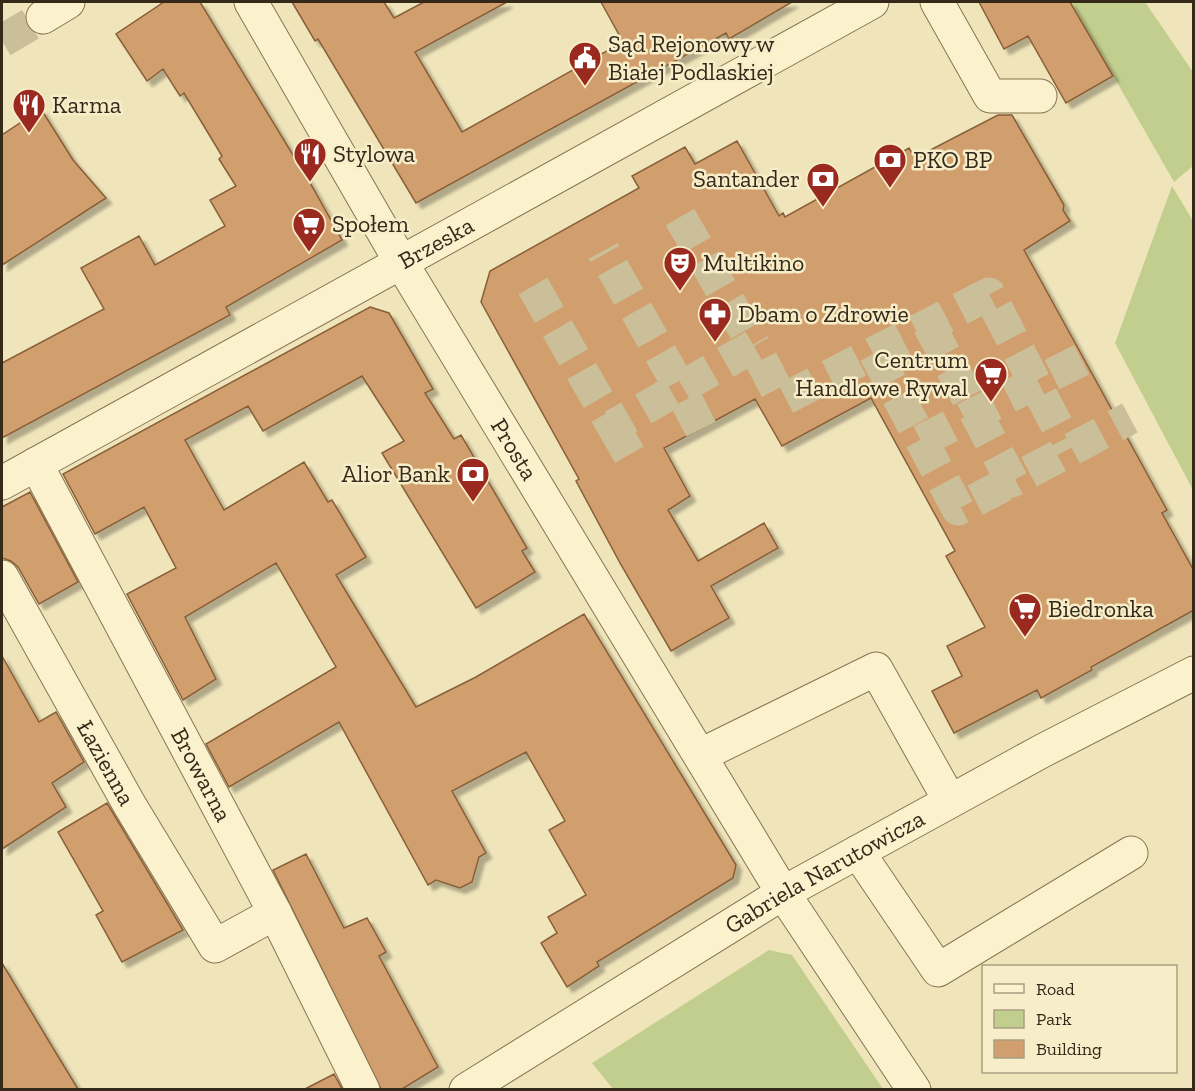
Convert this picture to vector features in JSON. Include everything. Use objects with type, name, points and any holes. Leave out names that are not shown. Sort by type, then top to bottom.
[{"type":"street","name":"Prosta","points":[[251,2],[402,264],[783,893],[914,1089]]},
{"type":"street","name":"Brzeska","points":[[2,483],[402,264],[872,2]]},
{"type":"street","points":[[937,2],[990,96],[1040,96]]},
{"type":"street","name":"Browarna","points":[[36,464],[275,913],[363,1089]]},
{"type":"street","name":"Łazienna","points":[[2,577],[129,804],[215,946],[275,913]]},
{"type":"street","points":[[701,755],[876,669],[950,801]]},
{"type":"street","name":"Gabriela Narutowicza","points":[[466,1089],[783,893],[950,801],[1194,673]]},
{"type":"street","points":[[858,852],[938,970],[1131,853]]},
{"type":"green space","points":[[1071,2],[1145,2],[1193,72],[1193,166],[1174,182]]},
{"type":"green space","points":[[1172,186],[1193,221],[1193,490],[1115,343]]},
{"type":"green space","points":[[769,950],[792,955],[883,1089],[613,1089],[592,1063]]},
{"type":"building","points":[[164,2],[200,2],[342,240],[226,307],[230,315],[2,438],[2,363],[104,309],[81,268],[139,236],[155,265],[225,226],[210,200],[236,186],[219,159],[222,156],[184,93],[180,96],[163,69],[147,81],[116,34]]},
{"type":"building","points":[[292,2],[384,2],[394,18],[424,2],[507,2],[415,52],[462,132],[623,42],[601,2],[792,2],[729,39],[726,33],[416,203],[318,39],[315,41]]},
{"type":"building","points":[[979,2],[1070,2],[1113,76],[1066,103],[1028,36],[1004,49]]},
{"type":"building","points":[[41,109],[73,160],[106,198],[2,265],[2,135]]},
{"type":"building","name":"Centrum Handlowe Rywal","points":[[998,115],[1012,115],[1064,205],[1063,210],[1070,221],[1024,250],[1167,510],[1162,513],[1194,571],[1194,610],[1091,667],[1092,670],[1041,698],[1037,690],[954,733],[932,691],[962,676],[947,646],[985,627],[946,556],[955,551],[871,398],[782,446],[755,399],[664,448],[690,496],[668,510],[698,561],[764,523],[778,548],[711,586],[729,618],[671,651],[620,563],[576,481],[579,479],[481,302],[490,271],[639,188],[632,176],[685,147],[695,164],[737,141],[779,216],[783,213],[785,217],[909,148],[915,158]]},
{"type":"building","points":[[370,307],[389,313],[433,389],[425,393],[454,439],[461,435],[527,548],[522,551],[535,572],[476,608],[382,453],[404,441],[362,376],[263,431],[248,406],[185,440],[224,510],[304,462],[328,502],[332,500],[366,557],[336,575],[416,707],[476,677],[584,614],[736,865],[733,878],[597,962],[599,966],[567,987],[541,943],[557,933],[548,917],[586,895],[549,830],[565,821],[526,752],[452,791],[486,853],[479,857],[472,882],[460,888],[436,880],[428,885],[339,722],[229,787],[206,744],[336,667],[276,563],[185,617],[216,679],[183,700],[127,594],[176,568],[144,507],[95,534],[63,474]]},
{"type":"building","points":[[30,492],[78,582],[39,604],[18,567],[2,558],[2,507]]},
{"type":"building","points":[[2,656],[39,722],[56,712],[84,762],[52,783],[66,807],[2,849]]},
{"type":"building","points":[[107,803],[183,930],[122,962],[96,915],[103,911],[58,832]]},
{"type":"building","points":[[306,854],[344,928],[367,918],[386,952],[379,956],[438,1067],[402,1089],[381,1089],[273,870]]},
{"type":"building","points":[[2,963],[56,1053],[78,1089],[2,1089]]},
{"type":"building","points":[[334,1074],[342,1089],[305,1089]]},
{"type":"tunnel","points":[[2,41],[43,17]]},
{"type":"tunnel","points":[[680,217],[754,346]]},
{"type":"tunnel","points":[[533,286],[613,426],[680,388],[603,251]]},
{"type":"tunnel","points":[[701,429],[680,388],[754,346],[782,400],[989,294],[1069,449]]},
{"type":"tunnel","points":[[929,325],[1012,481],[1130,418]]},
{"type":"tunnel","points":[[875,353],[958,509],[1012,481]]},
{"type":"tunnel","points":[[921,441],[1083,359]]},
{"type":"tunnel","points":[[613,426],[637,468]]},
{"type":"place","name":"Sąd Rejonowy w Białej Podlaskiej","points":[[585,87]]},
{"type":"place","name":"Karma","points":[[29,134]]},
{"type":"place","name":"Stylowa","points":[[310,183]]},
{"type":"place","name":"PKO BP","points":[[890,189]]},
{"type":"place","name":"Santander","points":[[823,208]]},
{"type":"place","name":"Społem","points":[[309,253]]},
{"type":"place","name":"Multikino","points":[[680,292]]},
{"type":"place","name":"Dbam o Zdrowie","points":[[715,343]]},
{"type":"place","name":"Centrum Handlowe Rywal","points":[[991,403]]},
{"type":"place","name":"Alior Bank","points":[[473,503]]},
{"type":"place","name":"Biedronka","points":[[1025,638]]}]
